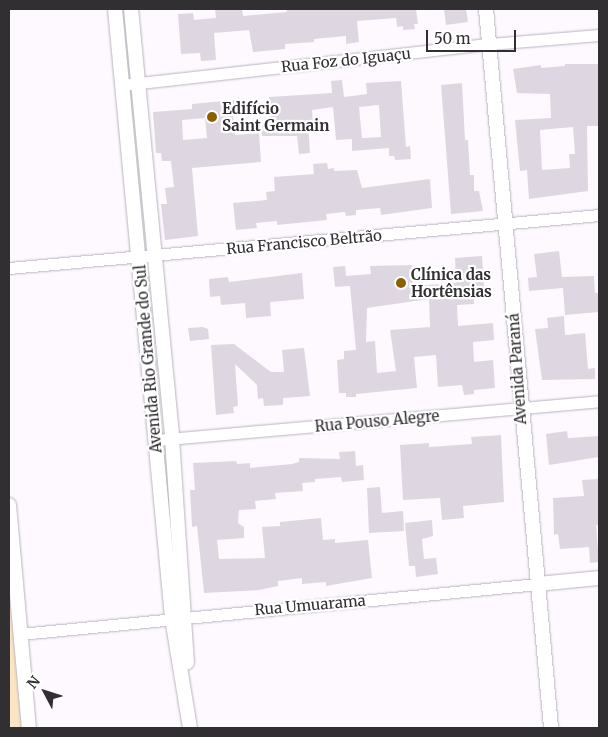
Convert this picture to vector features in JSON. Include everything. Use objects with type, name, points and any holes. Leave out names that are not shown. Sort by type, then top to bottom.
[{"type":"street","name":"Avenida Rio Grande do Sul","points":[[115,9],[156,440],[180,617]]},
{"type":"street","name":"Avenida Rio Grande do Sul","points":[[131,9],[172,438],[180,617],[190,728]]},
{"type":"street","name":"Avenida Paraná","points":[[486,9],[507,224],[520,409],[551,728]]},
{"type":"street","name":"Rua Foz do Iguaçu","points":[[122,85],[490,44],[599,35]]},
{"type":"street","name":"Rua Francisco Beltrão","points":[[9,268],[599,215]]},
{"type":"street","name":"Rua Pouso Alegre","points":[[156,440],[599,401]]},
{"type":"street","points":[[9,505],[29,728]]},
{"type":"street","name":"Rua Umuarama","points":[[20,634],[180,617],[599,578]]},
{"type":"shaded area","points":[[9,581],[14,634],[22,728],[9,728]]},
{"type":"building","points":[[215,9],[242,9],[243,16],[287,12],[286,9],[416,9],[418,24],[414,24],[415,29],[403,30],[403,26],[397,27],[396,18],[357,21],[359,42],[346,44],[346,36],[314,39],[314,42],[285,44],[285,49],[253,52],[249,30],[214,33],[216,60],[201,61],[200,53],[181,54],[178,14],[193,13],[194,20],[216,18]]},
{"type":"building","points":[[444,9],[466,9],[468,22],[446,25]]},
{"type":"building","points":[[565,64],[599,64],[599,126],[587,126],[588,191],[529,199],[527,170],[520,171],[515,120],[551,118],[550,94],[517,93],[513,69],[541,65],[541,68],[565,66]],"holes":[[[573,127],[575,154],[569,154],[570,168],[542,170],[540,130]]]},
{"type":"building","points":[[342,80],[344,97],[367,94],[366,83],[401,81],[406,147],[410,146],[411,159],[395,160],[394,156],[389,156],[389,148],[352,151],[352,139],[336,140],[333,107],[312,110],[313,124],[308,124],[310,153],[299,154],[297,136],[262,136],[261,123],[271,122],[269,97],[332,93],[331,81]],"holes":[[[379,105],[381,137],[362,138],[359,107]]]},
{"type":"building","points":[[462,83],[465,140],[468,140],[470,175],[474,175],[474,191],[479,191],[483,211],[451,214],[441,85]]},
{"type":"building","points":[[245,99],[246,114],[233,115],[235,135],[259,133],[261,162],[192,168],[198,236],[165,240],[161,204],[167,204],[165,188],[174,187],[171,161],[162,161],[161,153],[156,153],[153,112],[192,109],[192,104]],"holes":[[[205,118],[207,138],[183,140],[182,120]]]},
{"type":"building","points":[[327,163],[328,169],[334,168],[334,171],[357,170],[362,188],[430,179],[432,208],[381,215],[380,208],[356,210],[356,215],[346,216],[345,212],[326,214],[327,220],[277,225],[277,221],[256,223],[257,228],[236,230],[233,203],[267,200],[266,192],[275,191],[274,177],[314,174],[313,164]]},
{"type":"building","points":[[559,251],[562,277],[594,276],[595,293],[599,293],[599,312],[565,315],[563,288],[529,291],[528,278],[537,277],[534,254]]},
{"type":"building","points":[[482,256],[484,287],[473,288],[474,304],[457,305],[458,326],[493,323],[494,340],[473,342],[474,362],[493,360],[495,388],[474,390],[474,394],[464,395],[462,385],[438,387],[436,355],[414,357],[417,388],[356,394],[356,397],[346,397],[346,393],[339,393],[337,360],[344,359],[344,351],[356,350],[350,286],[335,287],[333,267],[345,266],[346,276],[371,274],[370,266],[412,265],[413,286],[456,283],[455,258]],"holes":[[[429,299],[430,327],[390,330],[396,371],[377,373],[375,341],[366,342],[367,308]]]},
{"type":"building","points":[[302,273],[304,299],[270,302],[271,316],[246,318],[245,303],[221,305],[220,296],[210,297],[209,279],[228,277],[229,282]]},
{"type":"building","points":[[564,316],[565,335],[585,333],[588,369],[595,368],[595,379],[542,380],[535,329],[548,328],[547,318]]},
{"type":"building","points":[[203,327],[208,329],[209,339],[190,341],[188,328]]},
{"type":"building","points":[[234,344],[271,372],[284,372],[282,350],[304,348],[310,396],[283,398],[283,405],[264,406],[263,398],[258,399],[257,385],[235,364],[238,406],[233,407],[234,413],[216,415],[211,345]]},
{"type":"building","points":[[567,431],[568,438],[599,436],[599,457],[549,465],[546,434]]},
{"type":"building","points":[[501,435],[504,502],[463,506],[464,518],[442,520],[440,498],[403,500],[400,445],[429,443],[429,447],[472,444],[471,437]]},
{"type":"building","points":[[355,451],[356,466],[363,465],[364,480],[342,482],[341,477],[315,479],[315,482],[302,483],[303,491],[275,493],[276,499],[255,501],[256,509],[239,510],[238,523],[244,527],[244,538],[217,540],[219,559],[265,558],[262,527],[280,526],[280,522],[321,518],[323,540],[335,539],[335,543],[368,540],[372,578],[326,586],[326,582],[302,584],[302,578],[278,581],[278,586],[259,590],[204,593],[197,526],[192,527],[190,490],[195,490],[193,463],[236,461],[237,464],[250,463],[250,468],[292,464],[299,462],[299,458],[340,459],[339,452]]},
{"type":"building","points":[[599,479],[599,525],[596,525],[599,562],[590,563],[589,547],[560,549],[558,534],[554,535],[553,498],[584,496],[582,480]]},
{"type":"building","points":[[380,487],[382,513],[403,511],[404,531],[369,533],[367,488]]},
{"type":"building","points":[[432,520],[433,536],[422,539],[424,559],[436,558],[438,574],[416,577],[415,566],[409,566],[405,523]]},
{"type":"place","name":"Edifício Saint Germain","points":[[212,117]]},
{"type":"place","name":"Clínica das Hortênsias","points":[[401,283]]}]
